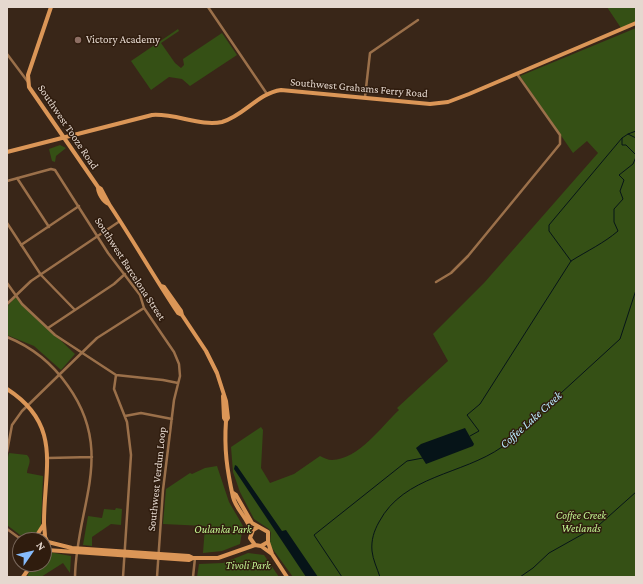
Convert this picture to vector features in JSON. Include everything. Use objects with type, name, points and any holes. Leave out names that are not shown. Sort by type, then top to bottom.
[{"type":"main road","name":"Southwest Tooze Road","points":[[51,7],[28,75],[28,82],[32,92],[98,187],[101,189],[109,204],[162,286],[181,312],[182,316],[210,359],[223,396],[226,398],[228,418],[226,421],[225,460],[233,493]]},
{"type":"main road","name":"Southwest Grahams Ferry Road","points":[[7,152],[155,114],[208,122],[220,122],[231,118],[267,95],[277,91],[288,90],[422,103],[444,103],[463,97],[636,23]]},
{"type":"main road","points":[[7,389],[27,406],[42,430],[48,458],[45,532]]},
{"type":"main road","points":[[233,493],[236,495],[252,523],[258,527],[264,528],[268,532],[268,542],[272,554],[287,577]]},
{"type":"main road","points":[[233,493],[233,497],[250,525],[250,538],[243,548]]},
{"type":"main road","points":[[40,532],[44,524]]},
{"type":"main road","points":[[251,532],[258,527]]},
{"type":"main road","points":[[250,538],[255,545]]},
{"type":"main road","points":[[261,546],[268,542]]},
{"type":"main road","points":[[52,544],[78,551]]},
{"type":"main road","points":[[52,550],[158,556],[189,560],[194,558],[218,558],[255,545],[261,546],[272,554]]},
{"type":"street","points":[[208,7],[267,95]]},
{"type":"street","points":[[365,97],[370,53],[418,20]]},
{"type":"street","points":[[7,54],[28,82]]},
{"type":"street","points":[[436,282],[451,273],[468,256],[560,144],[560,135],[517,74]]},
{"type":"street","name":"Southwest Barcelona Street","points":[[17,178],[53,169],[80,206],[97,236],[140,295],[144,308],[177,356],[180,371],[178,383]]},
{"type":"street","points":[[7,181],[17,178],[49,227]]},
{"type":"street","points":[[22,245],[80,206]]},
{"type":"street","points":[[7,304],[15,295],[41,275],[120,220]]},
{"type":"street","points":[[7,224],[41,275],[74,309]]},
{"type":"street","points":[[48,328],[74,309],[114,284],[125,274]]},
{"type":"street","points":[[7,283],[15,295],[62,340],[116,375],[178,383]]},
{"type":"street","points":[[7,452],[8,434],[15,419],[27,406],[97,338],[144,308]]},
{"type":"street","points":[[7,337],[35,351],[60,375],[77,399],[85,418],[89,433],[92,457],[88,496],[75,577]]},
{"type":"street","points":[[116,375],[114,389],[129,430],[131,455],[123,577]]},
{"type":"street","name":"Southwest Verdun Loop","points":[[157,577],[163,490],[178,383]]},
{"type":"street","points":[[125,416],[141,414],[172,419]]},
{"type":"street","points":[[48,458],[92,457]]},
{"type":"street","points":[[193,577],[194,558]]},
{"type":"green space","points":[[607,7],[636,7],[636,21],[621,28]]},
{"type":"green space","name":"Coffee Creek Wetlands","points":[[636,28],[636,577],[293,577],[272,548],[270,543],[271,533],[269,529],[254,519],[240,492],[233,472],[231,447],[261,427],[263,430],[261,468],[270,483],[294,474],[320,456],[330,460],[342,458],[351,454],[369,441],[399,410],[397,408],[448,361],[433,334],[484,283],[598,153],[587,141],[573,153],[520,76]]},
{"type":"green space","points":[[178,29],[179,31],[161,43],[175,63],[181,68],[184,65],[183,59],[222,33],[237,55],[190,86],[182,79],[169,77],[151,90],[131,61]]},
{"type":"green space","points":[[60,145],[66,148],[56,156],[55,162],[52,161],[49,149]]},
{"type":"green space","points":[[15,297],[75,354],[61,370],[34,346],[7,335],[7,307]]},
{"type":"green space","points":[[9,453],[27,455],[30,462],[27,473],[43,476],[41,525],[37,532],[16,532],[7,525],[7,461]]},
{"type":"green space","name":"Oulanka Park","points":[[217,466],[229,502],[243,526],[240,544],[222,551],[203,553],[205,526],[163,524],[166,489],[190,473],[192,474],[205,468]]},
{"type":"green space","points":[[116,508],[122,509],[121,525],[111,524],[92,537],[92,546],[83,545],[88,516],[102,518],[104,509],[115,510]]},
{"type":"green space","points":[[52,553],[71,556],[70,573],[63,563],[52,570]]},
{"type":"green space","name":"Tivoli Park","points":[[248,553],[264,555],[279,577],[197,577],[199,564],[223,563]]},
{"type":"green space","points":[[29,572],[49,572],[41,577],[27,577]]},
{"type":"shaded area","points":[[465,428],[474,444],[473,446],[426,464],[416,448],[421,444]]},
{"type":"shaded area","points":[[235,465],[282,531],[286,530],[318,577],[306,577],[234,469]]},
{"type":"waterway","points":[[628,134],[636,131]]},
{"type":"waterway","points":[[636,138],[628,134],[622,138],[622,145],[626,145],[636,155]]},
{"type":"waterway","points":[[571,261],[549,231],[549,225],[622,138]]},
{"type":"waterway","points":[[470,436],[479,431],[467,415],[480,404],[571,261],[618,231],[614,222],[614,209],[623,199],[620,191],[624,180],[619,175],[633,164],[636,157]]},
{"type":"waterway","name":"Coffee Lake Creek","points":[[380,577],[374,561],[372,539],[379,522],[390,506],[403,494],[418,485],[469,464],[502,447],[620,339],[636,290]]},
{"type":"waterway","points":[[342,577],[314,535],[407,461],[423,458]]},
{"type":"waterway","points":[[520,577],[533,568],[549,553],[599,525],[636,492]]},
{"type":"place","name":"Victory Academy","points":[[78,40]]}]
